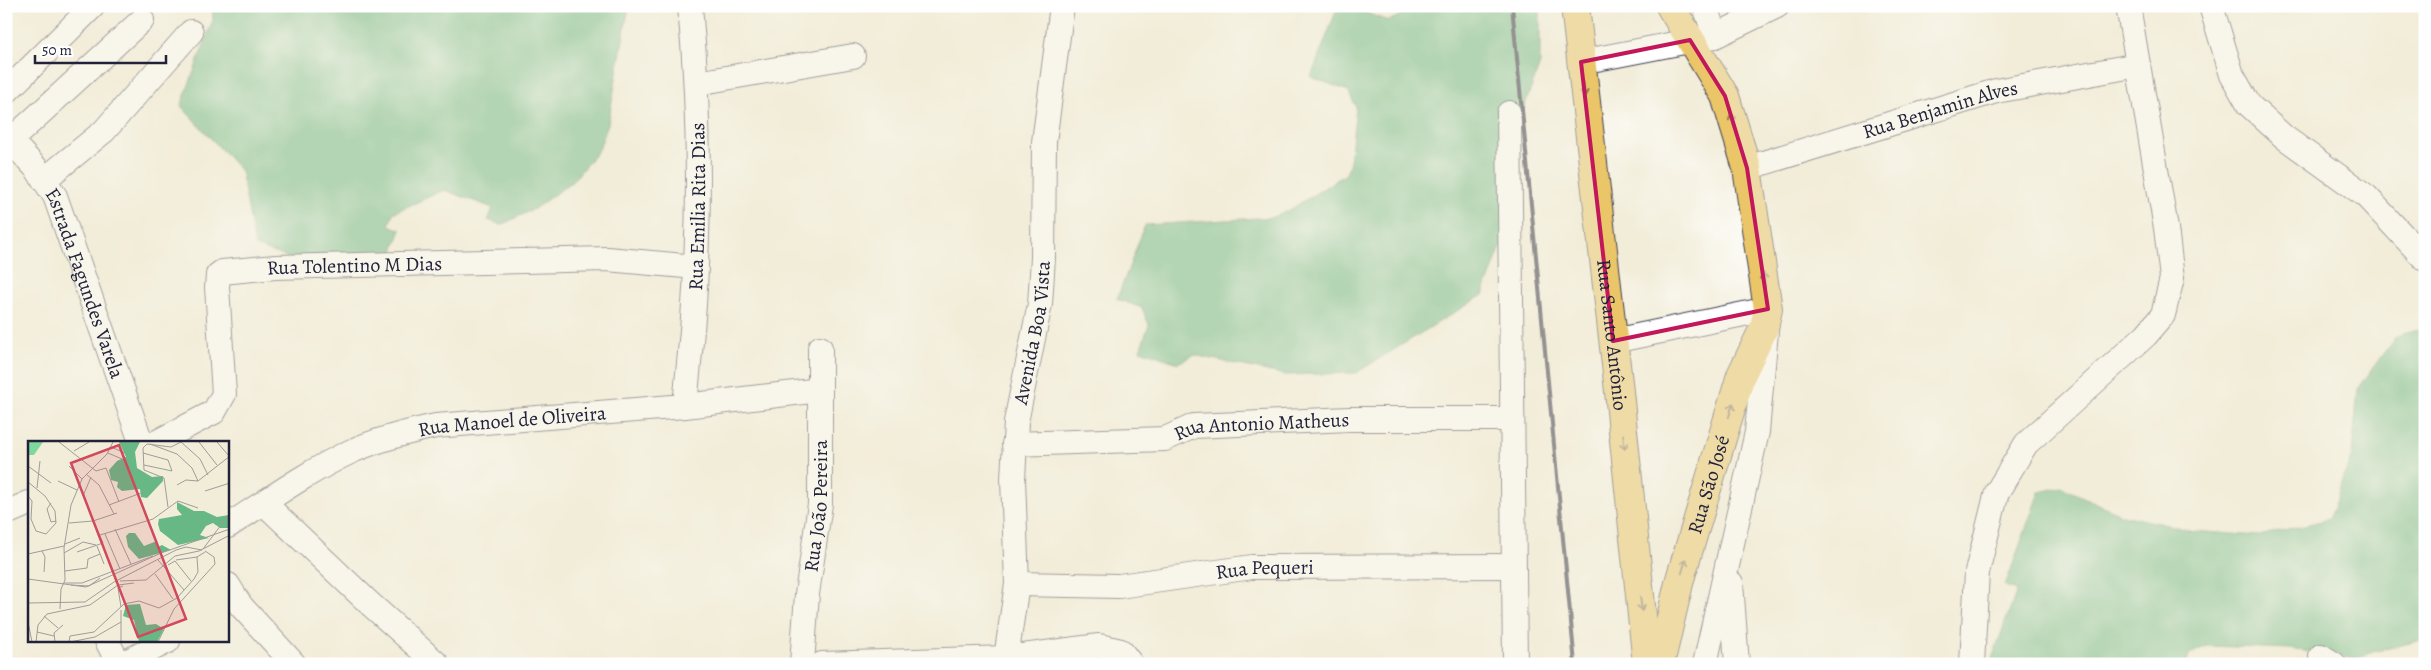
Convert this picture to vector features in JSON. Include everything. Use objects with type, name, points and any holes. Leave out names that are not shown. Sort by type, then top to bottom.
[{"type":"main road","name":"Rua Santo Antônio","points":[[1575,6],[1647,664]]},
{"type":"main road","name":"Rua São José","points":[[1660,664],[1680,579],[1741,375],[1764,328],[1768,310],[1747,168],[1726,96],[1703,38],[1670,6]]},
{"type":"street","points":[[6,92],[93,6]]},
{"type":"street","name":"Rua Emilia Rita Dias","points":[[685,406],[696,267],[698,178],[697,83],[690,6]]},
{"type":"street","name":"Avenida Boa Vista","points":[[1006,658],[1017,584],[1013,479],[1014,444],[1016,422],[1040,304],[1043,258],[1044,142],[1062,6]]},
{"type":"street","name":"Rua São José","points":[[1703,38],[1705,6]]},
{"type":"street","points":[[1581,62],[1703,38],[1777,6]]},
{"type":"street","points":[[1972,664],[1977,572],[1997,492],[2026,444],[2146,335],[2162,315],[2172,278],[2166,228],[2128,6]]},
{"type":"street","points":[[2211,6],[2232,75],[2249,105],[2284,137],[2366,196],[2425,259]]},
{"type":"street","points":[[9,138],[142,20]]},
{"type":"street","points":[[44,180],[104,131],[191,32]]},
{"type":"street","points":[[697,83],[853,56]]},
{"type":"street","name":"Rua Benjamin Alves","points":[[1747,168],[1996,91],[2138,65]]},
{"type":"street","points":[[1509,113],[1515,664]]},
{"type":"street","name":"Estrada Fagundes Varela","points":[[9,138],[55,196],[141,441]]},
{"type":"street","name":"Rua Tolentino M Dias","points":[[159,441],[214,412],[224,394],[217,287],[217,279],[222,272],[275,267],[607,259],[696,267]]},
{"type":"street","points":[[1613,341],[1768,310]]},
{"type":"street","name":"Rua São José","points":[[1706,664],[1757,432],[1768,310]]},
{"type":"street","name":"Rua João Pereira","points":[[802,664],[807,594],[820,504],[820,348]]},
{"type":"street","name":"Rua Manoel de Oliveira","points":[[229,525],[352,452],[404,432],[436,426],[685,406],[820,390]]},
{"type":"street","name":"Rua Antonio Matheus","points":[[1014,444],[1165,439],[1194,426],[1350,419],[1512,419]]},
{"type":"street","points":[[6,513],[28,503]]},
{"type":"street","points":[[264,503],[368,602],[437,664]]},
{"type":"street","points":[[1729,561],[1738,664]]},
{"type":"street","name":"Rua Pequeri","points":[[1017,584],[1119,586],[1252,568],[1513,566]]},
{"type":"street","points":[[229,589],[234,610],[294,664]]},
{"type":"street","points":[[108,642],[120,664],[166,642]]},
{"type":"street","points":[[822,664],[1006,658],[1099,646],[1121,651],[1131,664]]},
{"type":"highlighted area","points":[[1690,40],[1725,96],[1747,168],[1768,309],[1613,341],[1581,62]]},
{"type":"green space","points":[[212,6],[629,6],[608,124],[599,149],[573,181],[534,209],[501,225],[488,220],[493,208],[444,190],[393,213],[389,225],[401,230],[387,267],[292,259],[255,246],[241,171],[181,106],[213,20]]},
{"type":"green space","points":[[1338,6],[1365,6],[1364,12],[1388,21],[1421,6],[1540,6],[1540,64],[1504,162],[1506,233],[1483,295],[1356,373],[1285,375],[1194,355],[1178,363],[1140,350],[1149,325],[1142,308],[1117,299],[1145,225],[1274,217],[1291,209],[1346,174],[1350,161],[1356,107],[1348,91],[1311,77]]},
{"type":"green space","points":[[2425,328],[2425,645],[2418,641],[2373,652],[2356,659],[2290,649],[2207,646],[2190,654],[2186,664],[1990,664],[2017,590],[2005,586],[2039,492],[2061,487],[2123,515],[2194,531],[2259,536],[2329,519],[2352,455],[2358,389],[2396,336]]},
{"type":"railway","points":[[1512,6],[1575,664]]}]
